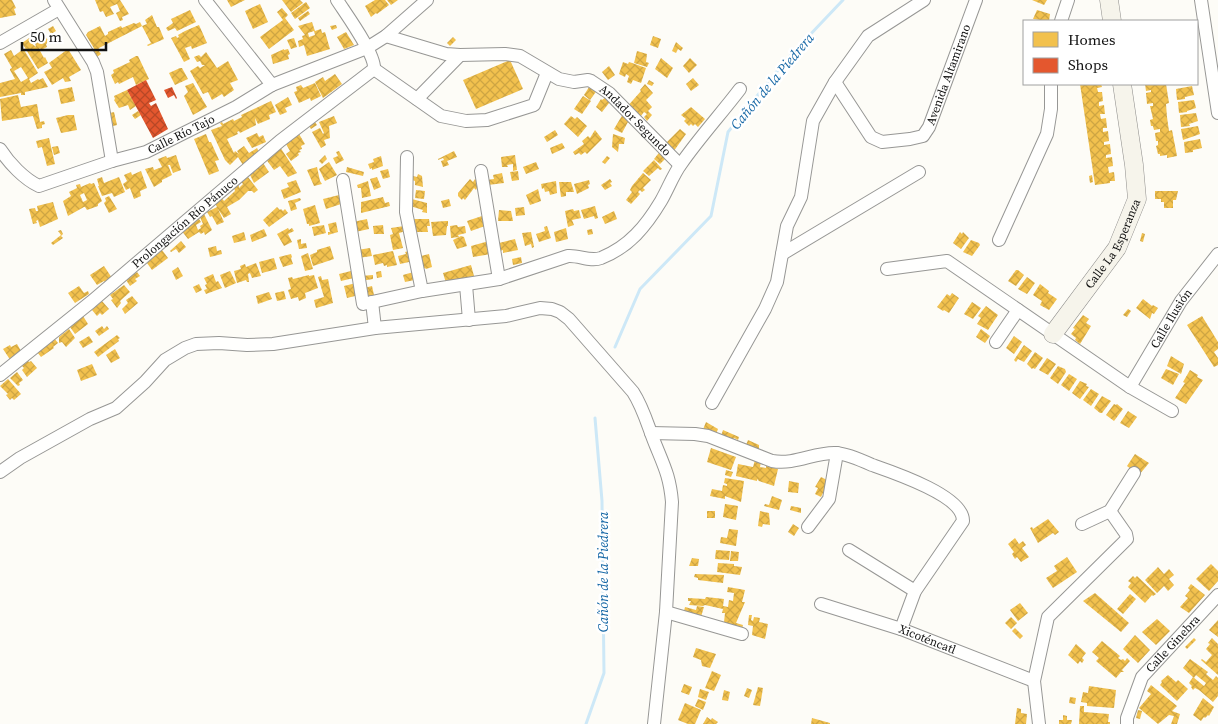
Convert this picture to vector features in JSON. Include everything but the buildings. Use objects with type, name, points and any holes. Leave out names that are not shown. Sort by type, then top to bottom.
[{"type":"street","points":[[205,0],[272,86]]},
{"type":"street","points":[[337,0],[367,48],[374,64],[373,70],[441,116],[466,121],[488,120],[534,104],[547,74],[520,56],[505,54],[446,54],[386,36]]},
{"type":"street","name":"Calle Río Tajo","points":[[0,149],[7,160],[37,186],[45,185],[112,161],[146,152],[236,107],[272,86],[367,48],[386,36],[427,0]]},
{"type":"street","points":[[712,403],[765,309],[777,282],[787,226],[801,197],[813,122],[835,82],[868,36],[924,0]]},
{"type":"street","name":"Avenida Altamirano","points":[[835,82],[871,137],[882,142],[923,136],[930,127],[976,0]]},
{"type":"street","points":[[1061,20],[1068,0]]},
{"type":"street","points":[[1109,0],[1112,20]]},
{"type":"street","points":[[1201,0],[1218,113]]},
{"type":"street","points":[[0,43],[57,5],[93,62],[97,72],[112,161]]},
{"type":"street","points":[[416,99],[460,55]]},
{"type":"street","name":"Prolongación Río Pánuco","points":[[0,375],[121,277],[280,141],[373,70]]},
{"type":"street","name":"Andador Segundo","points":[[547,74],[574,82],[588,80],[596,83],[609,93],[680,165]]},
{"type":"street","points":[[999,240],[1047,134],[1051,109],[1051,85]]},
{"type":"street","name":"Calle La Esperanza","points":[[1053,334],[1117,248],[1137,199],[1122,85]]},
{"type":"street","points":[[343,180],[363,304],[422,291],[500,278],[568,256],[575,255],[599,259],[630,242],[640,231],[660,202],[680,165],[740,89]]},
{"type":"street","points":[[407,158],[406,212],[422,291]]},
{"type":"street","points":[[481,171],[500,278]]},
{"type":"street","points":[[782,254],[919,172]]},
{"type":"street","name":"Calle Ilusión","points":[[1130,387],[1181,301],[1218,254]]},
{"type":"street","points":[[887,269],[947,261],[1130,387],[1172,411]]},
{"type":"street","points":[[466,285],[469,320]]},
{"type":"street","points":[[372,302],[375,328]]},
{"type":"street","points":[[0,472],[20,458],[90,419],[116,408],[145,382],[165,360],[185,348],[208,343],[274,344],[375,328],[506,316],[540,308],[560,312],[569,319],[633,392],[644,411],[671,484],[672,502],[666,612],[654,724]]},
{"type":"street","points":[[996,342],[1018,310]]},
{"type":"street","points":[[651,433],[708,436],[781,462],[837,453],[915,481],[930,488],[948,501],[961,514],[963,522],[915,591],[901,629]]},
{"type":"street","points":[[808,527],[829,499],[837,453]]},
{"type":"street","points":[[1082,524],[1110,511],[1134,473]]},
{"type":"street","points":[[1039,724],[1034,681],[1048,617],[1127,539],[1126,534],[1110,511]]},
{"type":"street","points":[[849,550],[915,591]]},
{"type":"street","name":"Calle Ginebra","points":[[1127,724],[1127,718],[1142,677],[1218,595]]},
{"type":"street","name":"Xicoténcatl","points":[[821,604],[901,629],[1034,681]]},
{"type":"street","points":[[666,612],[742,634]]},
{"type":"waterway","name":"Cañón de la Piedrera","points":[[615,347],[640,289],[711,216],[728,132],[787,59],[843,0]]},
{"type":"waterway","name":"Cañón de la Piedrera","points":[[586,724],[604,673],[602,501],[595,418]]}]
